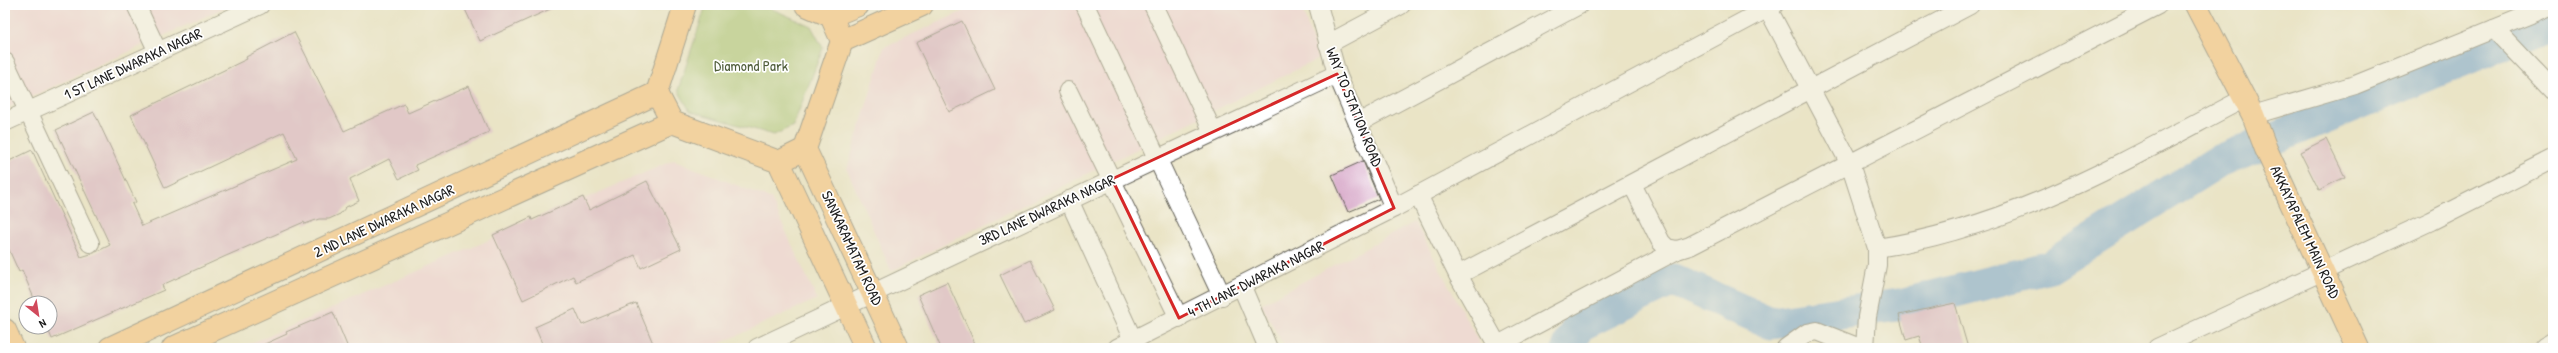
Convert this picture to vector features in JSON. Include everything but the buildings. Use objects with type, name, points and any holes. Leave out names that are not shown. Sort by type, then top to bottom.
[{"type":"main road","points":[[685,5],[657,93],[672,122],[779,162],[805,149],[842,41],[831,16],[806,5]]},
{"type":"main road","points":[[831,16],[858,5]]},
{"type":"main road","points":[[842,41],[922,5]]},
{"type":"main road","name":"AKKAYAPALEM MAIN ROAD","points":[[2196,5],[2252,113],[2266,149],[2358,348]]},
{"type":"main road","name":"2 ND LANE DWARAKA NAGAR","points":[[110,348],[657,93]]},
{"type":"main road","name":"2 ND LANE DWARAKA NAGAR","points":[[173,348],[672,122]]},
{"type":"main road","name":"SANKARAMATAM ROAD","points":[[805,149],[898,348]]},
{"type":"main road","name":"SANKARAMATAM ROAD","points":[[779,162],[866,348]]},
{"type":"main road","points":[[5,330],[14,348]]},
{"type":"street","points":[[136,5],[158,52]]},
{"type":"street","name":"1 ST LANE DWARAKA NAGAR","points":[[5,122],[260,5]]},
{"type":"street","points":[[1085,5],[1159,158],[1222,296]]},
{"type":"street","points":[[1153,5],[1213,132]]},
{"type":"street","name":"WAY TO STATION ROAD","points":[[1318,5],[1337,74],[1394,208]]},
{"type":"street","points":[[1328,44],[1401,5]]},
{"type":"street","points":[[1358,123],[1579,5]]},
{"type":"street","points":[[1458,275],[1970,5]]},
{"type":"street","points":[[1418,195],[1458,275],[1498,346],[1677,250],[1690,246],[2158,5]]},
{"type":"street","points":[[1877,248],[1949,234],[1988,222],[2252,113],[2355,85],[2497,34],[2553,5]]},
{"type":"street","points":[[1769,6],[1850,164],[1877,248],[1874,285],[1867,317],[1865,348]]},
{"type":"street","name":"4 TH LANE DWARAKA NAGAR","points":[[1125,344],[1394,208],[1769,6]]},
{"type":"street","points":[[2497,34],[2513,52],[2553,91]]},
{"type":"street","points":[[5,62],[90,243]]},
{"type":"street","name":"3RD LANE DWARAKA NAGAR","points":[[758,348],[846,305],[1337,74]]},
{"type":"street","points":[[1068,91],[1179,318]]},
{"type":"street","points":[[2157,348],[2324,272],[2553,159]]},
{"type":"street","points":[[1632,184],[1661,242],[1667,248],[1677,250]]},
{"type":"street","points":[[1069,200],[1125,344]]},
{"type":"street","points":[[1242,286],[1268,348]]},
{"type":"street","points":[[1786,348],[1807,332],[1817,331],[1860,348]]},
{"type":"street","points":[[2545,348],[2553,343]]},
{"type":"highlighted area","points":[[1337,74],[1394,208],[1179,318],[1112,179]]},
{"type":"shaded area","points":[[5,5],[230,5],[5,109]]},
{"type":"shaded area","points":[[977,5],[1301,5],[1318,59],[891,271],[847,169],[884,47]]},
{"type":"shaded area","points":[[674,160],[771,199],[817,299],[710,348],[240,348]]},
{"type":"shaded area","points":[[1415,222],[1482,348],[1285,348],[1261,304]]},
{"type":"green space","name":"Diamond Park","points":[[706,5],[763,5],[811,26],[823,48],[793,126],[774,135],[690,111],[678,90]]},
{"type":"waterway","points":[[1568,348],[1578,326],[1673,280],[1771,323],[1905,304],[2050,267],[2217,162],[2553,23]]}]
